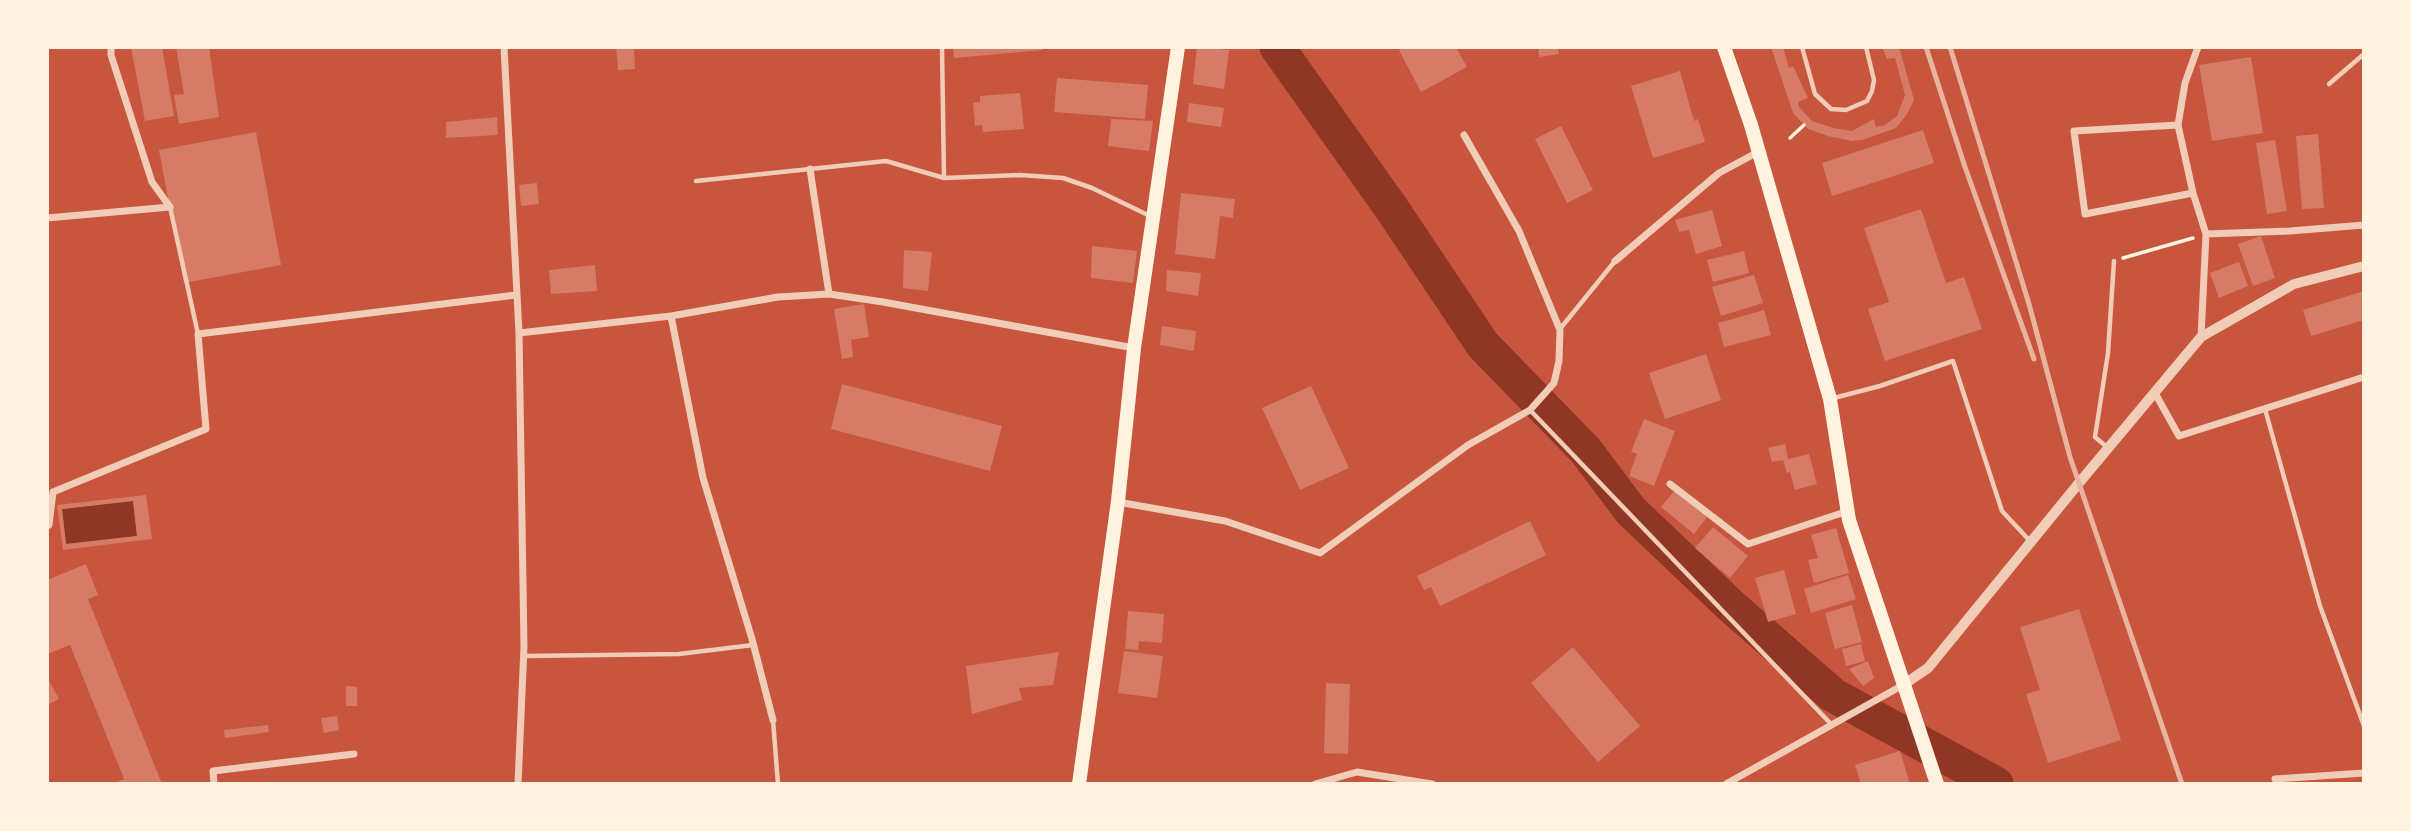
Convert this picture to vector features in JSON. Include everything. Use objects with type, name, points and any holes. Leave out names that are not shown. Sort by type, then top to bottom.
[{"type":"highway","points":[[1079,784],[1118,501],[1133,348],[1178,47]]},
{"type":"highway","points":[[1724,47],[1758,152],[1830,398],[1848,511],[1937,784]]},
{"type":"street","points":[[111,47],[111,55],[152,182],[170,207]]},
{"type":"street","points":[[504,47],[519,333],[524,656],[518,784]]},
{"type":"street","points":[[2198,47],[2185,83],[2178,125],[2193,193],[2206,234],[2202,337]]},
{"type":"street","points":[[2178,125],[2074,131],[2085,214],[2193,193]]},
{"type":"street","points":[[1118,501],[1225,521],[1320,553],[1468,445],[1532,408],[1554,383],[1559,361],[1560,330],[1519,231],[1464,135]]},
{"type":"street","points":[[1615,261],[1719,173],[1758,152]]},
{"type":"street","points":[[810,169],[829,294]]},
{"type":"street","points":[[47,218],[170,207]]},
{"type":"street","points":[[2206,234],[2364,225]]},
{"type":"street","points":[[1726,784],[1903,685],[1928,668],[2202,337],[2294,284],[2364,266]]},
{"type":"street","points":[[519,333],[671,316],[779,298],[829,294],[1133,348]]},
{"type":"street","points":[[47,526],[50,525],[53,492],[205,429],[198,334],[516,295]]},
{"type":"street","points":[[671,316],[703,478],[773,720]]},
{"type":"street","points":[[2155,393],[2179,436],[2364,377]]},
{"type":"street","points":[[1670,484],[1748,544],[1848,511]]},
{"type":"street","points":[[214,784],[213,771],[354,754]]},
{"type":"street","points":[[1315,784],[1357,772],[1432,784]]},
{"type":"street","points":[[2274,779],[2364,773]]},
{"type":"lane","points":[[942,47],[944,178]]},
{"type":"lane","points":[[1802,47],[1815,94],[1831,109],[1846,110],[1867,101],[1872,92],[1874,80],[1866,47]]},
{"type":"lane","points":[[2329,83],[2364,54]]},
{"type":"lane","points":[[696,181],[886,161],[944,178],[1020,174],[1063,178],[1092,188],[1152,217]]},
{"type":"lane","points":[[170,207],[198,334]]},
{"type":"lane","points":[[1560,330],[1615,261]]},
{"type":"lane","points":[[2108,449],[2095,437],[2108,353],[2114,261]]},
{"type":"lane","points":[[1830,398],[1877,387],[1954,361],[2002,511],[2030,542]]},
{"type":"lane","points":[[1532,408],[1832,725]]},
{"type":"lane","points":[[2264,408],[2320,606],[2364,726]]},
{"type":"lane","points":[[524,656],[679,654],[753,645]]},
{"type":"lane","points":[[773,720],[778,784]]},
{"type":"path","points":[[1790,138],[1804,125]]},
{"type":"path","points":[[2114,261],[2206,234]]},
{"type":"shaded area","points":[[133,501],[137,536],[66,544],[62,509]]},
{"type":"building","points":[[131,47],[162,47],[174,116],[145,121]]},
{"type":"building","points":[[176,47],[209,47],[219,117],[179,124],[174,95],[184,94]]},
{"type":"building","points":[[616,47],[634,47],[635,69],[618,70]]},
{"type":"building","points":[[953,47],[1043,47],[1043,50],[954,58]]},
{"type":"building","points":[[1197,47],[1229,50],[1224,89],[1193,84]]},
{"type":"building","points":[[1404,47],[1456,47],[1467,67],[1421,92],[1399,50]]},
{"type":"building","points":[[1538,47],[1558,47],[1559,54],[1539,57]]},
{"type":"building","points":[[1771,47],[1783,47],[1789,68],[1793,66],[1808,98],[1798,102],[1799,107],[1812,121],[1852,131],[1874,119],[1876,127],[1885,125],[1897,116],[1905,95],[1895,58],[1887,59],[1882,47],[1899,47],[1914,100],[1896,128],[1862,140],[1852,141],[1808,129],[1793,113]]},
{"type":"building","points":[[2251,57],[2263,133],[2212,141],[2199,65]]},
{"type":"building","points":[[1680,71],[1694,121],[1698,119],[1705,142],[1653,158],[1631,86]]},
{"type":"building","points":[[1057,78],[1148,85],[1145,119],[1054,112]]},
{"type":"building","points":[[1020,93],[1024,129],[983,132],[982,125],[975,126],[973,103],[980,102],[980,96]]},
{"type":"building","points":[[1189,103],[1224,108],[1221,127],[1187,122]]},
{"type":"building","points":[[497,117],[498,135],[446,138],[446,122]]},
{"type":"building","points":[[1111,119],[1153,121],[1149,151],[1108,146]]},
{"type":"building","points":[[1561,126],[1593,190],[1567,203],[1535,139]]},
{"type":"building","points":[[1923,130],[1934,163],[1832,196],[1822,163]]},
{"type":"building","points":[[256,132],[281,265],[184,283],[159,150]]},
{"type":"building","points":[[2318,134],[2324,208],[2302,209],[2296,136]]},
{"type":"building","points":[[2275,140],[2287,211],[2267,214],[2256,143]]},
{"type":"building","points":[[537,183],[539,204],[521,206],[519,185]]},
{"type":"building","points":[[1181,193],[1235,199],[1233,218],[1220,216],[1215,259],[1175,254]]},
{"type":"building","points":[[1921,209],[1946,283],[1964,277],[1982,329],[1885,361],[1868,309],[1889,302],[1864,228]]},
{"type":"building","points":[[1712,210],[1722,246],[1696,254],[1689,230],[1679,232],[1675,220]]},
{"type":"building","points":[[2261,236],[2275,278],[2253,286],[2238,244]]},
{"type":"building","points":[[1092,246],[1137,251],[1133,283],[1091,278]]},
{"type":"building","points":[[904,250],[932,252],[928,291],[903,288]]},
{"type":"building","points":[[1744,251],[1749,273],[1713,282],[1707,260]]},
{"type":"building","points":[[2239,262],[2248,286],[2219,298],[2210,273]]},
{"type":"building","points":[[595,265],[597,291],[551,294],[549,270]]},
{"type":"building","points":[[1167,270],[1201,273],[1198,296],[1166,291]]},
{"type":"building","points":[[1754,275],[1763,303],[1721,316],[1712,287]]},
{"type":"building","points":[[2364,291],[2364,320],[2311,336],[2303,310]]},
{"type":"building","points":[[864,304],[869,337],[851,340],[853,357],[842,359],[834,309]]},
{"type":"building","points":[[1764,310],[1771,335],[1724,347],[1718,323]]},
{"type":"building","points":[[1162,326],[1196,331],[1194,351],[1160,345]]},
{"type":"building","points":[[1706,354],[1721,400],[1665,419],[1649,373]]},
{"type":"building","points":[[842,384],[1002,426],[990,471],[831,429]]},
{"type":"building","points":[[1311,386],[1349,468],[1300,490],[1262,408]]},
{"type":"building","points":[[1644,419],[1675,431],[1654,486],[1629,476],[1637,454],[1631,452]]},
{"type":"building","points":[[1785,444],[1788,459],[1809,454],[1817,484],[1795,490],[1783,460],[1772,462],[1768,448]]},
{"type":"building","points":[[1674,491],[1707,517],[1694,534],[1661,507]]},
{"type":"building","points":[[146,495],[152,539],[63,550],[57,505]],"holes":[[[133,501],[137,536],[66,544],[62,509]]]},
{"type":"building","points":[[1530,521],[1546,555],[1440,606],[1431,587],[1424,590],[1417,576]]},
{"type":"building","points":[[1713,527],[1748,556],[1730,578],[1695,548]]},
{"type":"building","points":[[1836,528],[1849,573],[1814,583],[1808,560],[1818,558],[1811,535]]},
{"type":"building","points":[[86,564],[98,595],[88,599],[162,784],[112,784],[124,779],[70,645],[48,654],[47,652],[47,580]]},
{"type":"building","points":[[1784,570],[1796,614],[1768,622],[1755,578]]},
{"type":"building","points":[[1848,575],[1856,599],[1811,613],[1804,589]]},
{"type":"building","points":[[1852,605],[1862,642],[1835,649],[1825,613]]},
{"type":"building","points":[[2079,609],[2121,740],[2048,763],[2026,694],[2040,690],[2020,627]]},
{"type":"building","points":[[1128,611],[1164,614],[1162,643],[1139,641],[1138,650],[1125,649]]},
{"type":"building","points":[[1861,644],[1865,661],[1846,666],[1842,649]]},
{"type":"building","points":[[1573,647],[1640,726],[1598,762],[1531,683]]},
{"type":"building","points":[[1124,651],[1163,656],[1157,698],[1118,693]]},
{"type":"building","points":[[1059,652],[1053,685],[1019,688],[1022,700],[972,714],[966,666]]},
{"type":"building","points":[[1868,661],[1874,678],[1863,686],[1849,669]]},
{"type":"building","points":[[47,677],[59,699],[47,705]]},
{"type":"building","points":[[1326,683],[1350,684],[1348,754],[1324,753]]},
{"type":"building","points":[[346,686],[357,687],[357,706],[346,706]]},
{"type":"building","points":[[337,716],[339,730],[324,733],[321,718]]},
{"type":"building","points":[[268,725],[269,732],[225,738],[224,730]]},
{"type":"building","points":[[1900,751],[1910,784],[1861,784],[1855,765]]},
{"type":"waterway","points":[[1277,47],[1392,209],[1483,345],[1586,451],[1631,511],[1731,606],[1833,695],[1996,784]]},
{"type":"railway","points":[[1926,47],[1965,167],[2034,359]]},
{"type":"railway","points":[[1950,47],[2029,304],[2070,457],[2182,784]]}]
